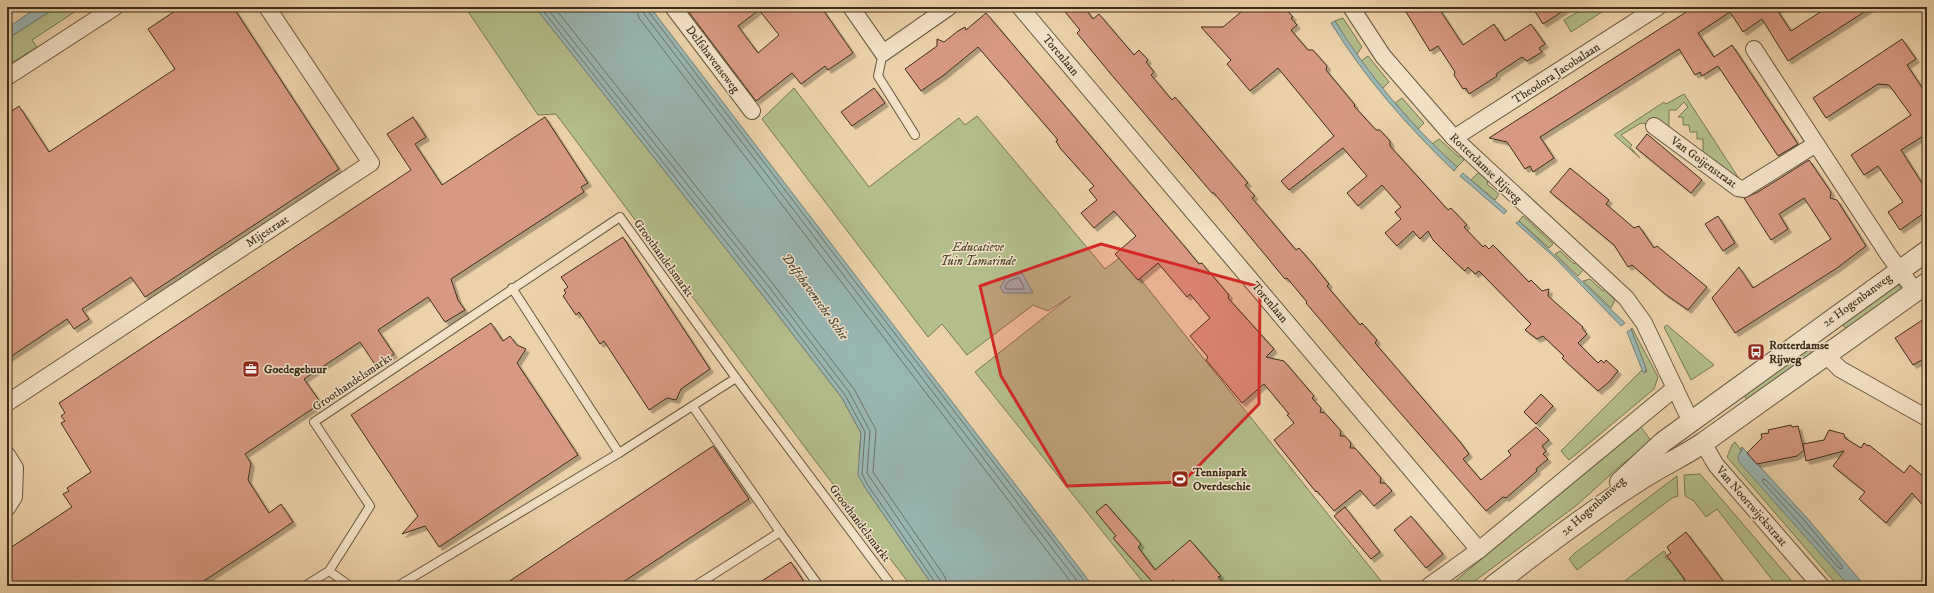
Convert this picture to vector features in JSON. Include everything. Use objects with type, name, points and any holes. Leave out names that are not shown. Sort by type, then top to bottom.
[{"type":"street","points":[[7,77],[115,7]]},
{"type":"street","name":"Mijestraat","points":[[7,403],[371,163],[267,7]]},
{"type":"street","name":"Delfshavenseweg","points":[[673,7],[752,111]]},
{"type":"street","points":[[851,7],[883,53],[949,7]]},
{"type":"street","name":"Torenlaan","points":[[1020,7],[1479,550]]},
{"type":"street","name":"Rotterdamse Rijweg","points":[[1351,7],[1383,56],[1454,138],[1626,298],[1644,322],[1691,422]]},
{"type":"street","name":"Theodora Jacobalaan","points":[[1454,138],[1658,7]]},
{"type":"street","points":[[1754,49],[1899,270],[1921,287]]},
{"type":"street","name":"Van Goijenstraat","points":[[1654,126],[1738,188],[1744,189],[1816,144]]},
{"type":"street","name":"2e Hogenbanweg","points":[[1558,537],[1663,442],[1927,251]]},
{"type":"street","name":"2e Hogenbanweg","points":[[1558,537],[1638,481],[1677,460],[1703,443],[1921,287]]},
{"type":"street","points":[[1812,334],[1826,355],[1840,369],[1927,418]]},
{"type":"street","points":[[1429,586],[1479,550],[1675,388]]},
{"type":"street","name":"Van Noortwijckstraat","points":[[1691,422],[1716,465],[1821,586]]},
{"type":"street","points":[[7,455],[15,468],[14,497],[7,508]]},
{"type":"street","points":[[1493,586],[1558,537]]},
{"type":"lane","points":[[883,53],[878,76],[915,134]]},
{"type":"lane","name":"Groothandelsmarkt","points":[[304,586],[329,571],[370,506],[314,422],[620,217],[736,378],[892,586]]},
{"type":"lane","points":[[512,288],[619,453]]},
{"type":"lane","points":[[398,586],[619,453],[736,378]]},
{"type":"lane","points":[[692,407],[819,586]]},
{"type":"lane","points":[[695,586],[780,532]]},
{"type":"lane","points":[[329,571],[350,586]]},
{"type":"highlighted area","points":[[1101,244],[1260,287],[1259,404],[1183,482],[1067,486],[1001,376],[980,286]]},
{"type":"green space","points":[[57,7],[82,7],[32,40],[37,47],[7,66],[7,39]]},
{"type":"green space","points":[[465,7],[535,7],[842,398],[861,433],[859,455],[864,486],[933,586],[911,586],[810,454],[556,114],[538,115]]},
{"type":"green space","points":[[1586,7],[1603,7],[1605,10],[1571,32],[1564,20]]},
{"type":"green space","points":[[1343,18],[1362,47],[1357,54],[1355,54],[1335,21]]},
{"type":"green space","points":[[1368,56],[1389,82],[1382,89],[1361,61]]},
{"type":"green space","name":"Tennispark Overdeschie","points":[[794,88],[869,187],[959,118],[965,125],[977,116],[1105,269],[1122,256],[1385,586],[1146,586],[975,372],[1071,296],[1048,311],[1033,305],[967,355],[942,324],[928,337],[762,119]]},
{"type":"green space","points":[[1684,94],[1740,180],[1703,157],[1703,139],[1697,139],[1697,132],[1690,132],[1689,125],[1683,125],[1683,117],[1678,117],[1688,107],[1684,102],[1676,110],[1669,110],[1669,129],[1656,119],[1651,125],[1641,123],[1621,135],[1632,145],[1630,147],[1640,158],[1614,135],[1664,102],[1666,104]]},
{"type":"green space","points":[[1402,98],[1424,123],[1418,129],[1395,103]]},
{"type":"green space","points":[[1439,139],[1459,157],[1461,155],[1464,157],[1464,160],[1457,167],[1432,144]]},
{"type":"green space","points":[[1478,173],[1482,174],[1488,180],[1487,184],[1499,194],[1495,200],[1471,180]]},
{"type":"green space","points":[[1523,216],[1553,244],[1549,248],[1519,221]]},
{"type":"green space","points":[[1560,251],[1574,264],[1576,262],[1584,269],[1578,276],[1555,254]]},
{"type":"green space","points":[[1590,279],[1603,291],[1605,289],[1615,300],[1611,308],[1583,281]]},
{"type":"green space","points":[[1895,283],[1900,286],[1902,290],[1848,332],[1840,320]]},
{"type":"green space","points":[[1667,325],[1714,365],[1691,380],[1664,327]]},
{"type":"green space","points":[[1632,328],[1658,377],[1654,389],[1569,460],[1561,451],[1642,370],[1643,372],[1647,372],[1631,329]]},
{"type":"green space","points":[[1809,347],[1812,355],[1749,402],[1741,392]]},
{"type":"green space","points":[[1641,427],[1652,442],[1621,465],[1577,505],[1468,586],[1449,586]]},
{"type":"green space","points":[[1735,442],[1740,449],[1742,447],[1743,448],[1740,451],[1849,586],[1838,586],[1727,457],[1732,445]]},
{"type":"green space","points":[[1700,474],[1796,586],[1777,586],[1717,509],[1706,517],[1694,501],[1685,496],[1684,475]]},
{"type":"green space","points":[[1677,476],[1678,496],[1672,498],[1577,570],[1569,559],[1575,553]]},
{"type":"green space","points":[[1664,551],[1667,556],[1665,557],[1672,562],[1688,586],[1618,586]]},
{"type":"water","points":[[38,7],[57,7],[7,39],[7,28]]},
{"type":"water","name":"Delfshavensche Schie","points":[[535,7],[650,7],[1093,586],[933,586],[858,475],[861,433],[842,398]]},
{"type":"water","points":[[1335,21],[1362,61],[1391,98],[1423,134],[1457,167],[1454,171],[1403,119],[1372,82],[1331,23]]},
{"type":"water","points":[[1463,173],[1507,211],[1504,214],[1460,176]]},
{"type":"water","points":[[1519,221],[1625,323],[1621,326],[1553,256],[1516,223]]},
{"type":"water","points":[[1022,273],[1033,293],[1004,293],[1000,287],[1006,278]]},
{"type":"water","points":[[1631,329],[1646,368],[1645,373],[1643,372],[1627,332]]},
{"type":"water","points":[[1743,448],[1807,518],[1865,586],[1849,586],[1739,462],[1738,456]]},
{"type":"building","points":[[181,7],[233,7],[339,169],[145,297],[131,277],[82,309],[89,319],[74,329],[67,319],[7,359],[7,114],[19,106],[49,152],[175,69],[148,29]]},
{"type":"building","points":[[685,7],[821,7],[853,53],[828,70],[825,66],[801,84],[792,73],[756,101]],"holes":[[[759,10],[779,35],[758,53],[738,26]]]},
{"type":"building","points":[[1061,7],[1084,7],[1093,19],[1099,14],[1134,55],[1139,50],[1148,60],[1146,62],[1154,72],[1151,75],[1172,100],[1175,97],[1248,183],[1245,185],[1255,196],[1252,198],[1296,250],[1299,248],[1312,263],[1329,284],[1327,286],[1360,325],[1362,323],[1377,340],[1375,343],[1461,443],[1469,454],[1463,459],[1481,480],[1511,455],[1508,451],[1536,427],[1549,440],[1542,446],[1546,451],[1543,454],[1548,459],[1536,469],[1537,471],[1506,498],[1503,497],[1486,511],[1362,369],[1306,303],[1307,302],[1287,278],[1285,279],[1214,193],[1212,193],[1110,73],[1077,33],[1080,30]]},
{"type":"building","points":[[1247,7],[1284,7],[1293,17],[1291,18],[1297,25],[1291,30],[1308,50],[1313,50],[1327,66],[1326,70],[1355,105],[1354,106],[1376,130],[1380,130],[1390,141],[1390,146],[1448,210],[1451,208],[1467,225],[1464,227],[1483,247],[1485,245],[1489,249],[1493,245],[1529,282],[1531,280],[1542,291],[1549,289],[1548,296],[1583,327],[1582,328],[1587,334],[1578,343],[1598,363],[1601,360],[1604,363],[1606,360],[1618,371],[1609,382],[1598,391],[1562,358],[1564,356],[1543,336],[1537,339],[1525,330],[1531,324],[1479,271],[1475,274],[1468,267],[1465,271],[1433,240],[1428,231],[1420,239],[1413,231],[1397,246],[1385,233],[1401,219],[1395,212],[1401,207],[1382,185],[1358,206],[1347,193],[1367,176],[1343,148],[1289,190],[1281,181],[1334,136],[1278,68],[1250,91],[1227,64],[1231,60],[1201,27],[1223,27]]},
{"type":"building","points":[[1403,7],[1438,7],[1463,45],[1494,24],[1505,41],[1531,24],[1545,44],[1539,48],[1542,52],[1527,61],[1522,57],[1496,74],[1497,76],[1469,94],[1466,88],[1463,89],[1454,75],[1455,72],[1438,46],[1430,51]]},
{"type":"building","points":[[1532,7],[1569,7],[1543,24]]},
{"type":"building","points":[[1694,7],[1781,7],[1777,10],[1791,31],[1828,7],[1872,7],[1788,61],[1762,19],[1743,32],[1730,12],[1698,33],[1714,57],[1732,45],[1798,144],[1778,156],[1718,66],[1702,76],[1700,72],[1695,75],[1679,49],[1540,137],[1554,158],[1533,172],[1530,166],[1525,169],[1507,142],[1489,138]]},
{"type":"building","points":[[986,13],[1199,264],[1202,263],[1229,295],[1228,298],[1274,349],[1266,357],[1284,361],[1314,396],[1312,398],[1321,408],[1320,412],[1325,413],[1341,431],[1340,436],[1345,436],[1351,443],[1350,448],[1355,448],[1381,478],[1380,483],[1385,483],[1392,491],[1374,506],[1360,490],[1334,511],[1317,491],[1316,492],[1274,440],[1294,423],[1287,415],[1289,414],[1264,384],[1242,403],[1206,360],[1208,357],[1190,336],[1210,318],[1190,294],[1187,297],[1158,263],[1138,280],[1115,254],[1136,236],[1114,211],[1094,228],[1086,219],[1081,213],[1097,200],[1089,190],[1094,186],[1060,148],[1056,141],[1058,140],[978,47],[944,75],[921,91],[905,69],[937,46],[937,39],[944,42],[965,27],[966,30]]},
{"type":"building","points":[[1902,39],[1916,59],[1907,65],[1927,95],[1927,138],[1925,135],[1901,150],[1927,191],[1927,211],[1900,230],[1888,212],[1903,202],[1878,166],[1864,175],[1851,155],[1911,115],[1889,85],[1878,84],[1826,118],[1813,98]]},
{"type":"building","points":[[874,88],[885,103],[852,126],[841,112]]},
{"type":"building","points":[[413,117],[426,137],[415,144],[442,185],[545,117],[588,183],[581,187],[584,192],[451,279],[458,300],[465,310],[445,322],[428,297],[378,330],[394,354],[376,366],[360,342],[304,379],[321,403],[245,454],[251,463],[248,480],[269,513],[281,504],[293,522],[196,586],[7,586],[7,550],[72,507],[63,494],[69,491],[67,488],[91,472],[61,423],[65,421],[61,416],[65,413],[59,403],[411,170],[387,134]]},
{"type":"building","points":[[1647,134],[1702,180],[1691,193],[1636,148]]},
{"type":"building","points":[[1809,160],[1831,192],[1830,198],[1837,200],[1866,246],[1837,268],[1735,333],[1712,298],[1739,267],[1753,288],[1831,239],[1804,198],[1779,214],[1788,229],[1771,240],[1744,198],[1758,192]]},
{"type":"building","points":[[1570,168],[1609,200],[1606,204],[1634,228],[1639,226],[1654,248],[1657,246],[1707,287],[1688,310],[1665,294],[1632,265],[1628,267],[1614,245],[1550,192]]},
{"type":"building","points":[[1718,216],[1735,243],[1723,251],[1705,224]]},
{"type":"building","points":[[623,237],[710,369],[681,389],[676,400],[667,398],[649,410],[604,341],[600,344],[579,312],[576,315],[563,296],[566,293],[564,290],[568,287],[561,277]]},
{"type":"building","points":[[1927,317],[1927,357],[1913,365],[1895,338]]},
{"type":"building","points":[[491,323],[503,341],[510,336],[517,345],[526,349],[517,363],[578,455],[439,547],[425,526],[402,534],[418,516],[351,415]]},
{"type":"building","points":[[1541,394],[1553,406],[1536,424],[1524,412]]},
{"type":"building","points":[[1791,425],[1792,427],[1798,426],[1804,450],[1797,456],[1757,464],[1747,453],[1762,438],[1761,434],[1769,433],[1768,430]]},
{"type":"building","points":[[1829,430],[1844,434],[1845,438],[1861,448],[1864,443],[1868,446],[1869,445],[1904,473],[1910,465],[1927,480],[1927,510],[1912,493],[1886,523],[1859,499],[1865,492],[1833,466],[1844,451],[1806,461],[1803,444],[1824,440]]},
{"type":"building","points":[[713,446],[749,499],[617,586],[502,586]]},
{"type":"building","points":[[1106,504],[1141,544],[1138,547],[1155,570],[1190,540],[1221,576],[1218,577],[1226,586],[1179,586],[1173,580],[1166,586],[1156,586],[1113,538],[1116,536],[1096,512]]},
{"type":"building","points":[[1345,507],[1380,552],[1371,559],[1334,516]]},
{"type":"building","points":[[1411,516],[1443,554],[1426,568],[1394,530]]},
{"type":"building","points":[[1686,532],[1727,586],[1687,586],[1684,578],[1667,556],[1671,553],[1667,547]]},
{"type":"building","points":[[791,562],[807,586],[754,586]]},
{"type":"place","name":"Rotterdamse Rijweg","points":[[1756,352]]},
{"type":"place","name":"Goedegebuur","points":[[251,369]]},
{"type":"place","name":"Tennispark Overdeschie","points":[[1180,479]]},
{"type":"park label","name":"Educatieve Tuin Tamarinde","points":[[978,254]]}]
